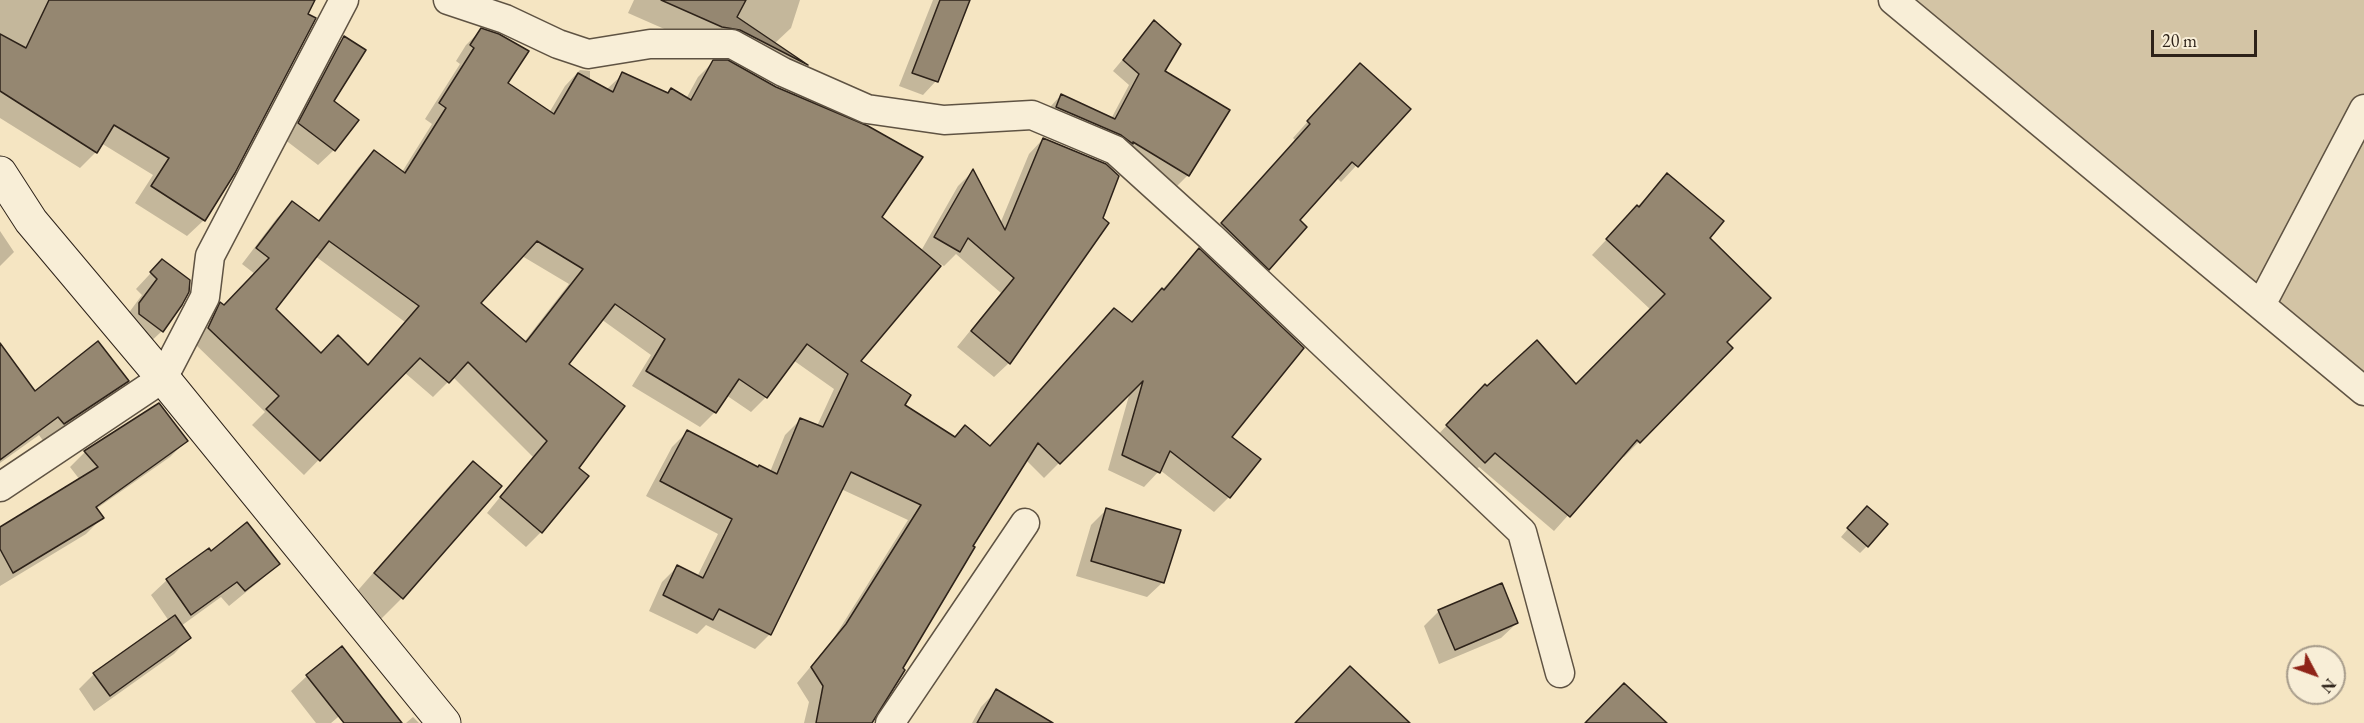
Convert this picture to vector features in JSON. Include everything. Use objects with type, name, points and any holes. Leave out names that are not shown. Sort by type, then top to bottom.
[{"type":"main road","points":[[0,173],[31,221],[163,378],[444,723]]},
{"type":"street","points":[[0,487],[163,378],[205,297],[210,256],[344,0]]},
{"type":"street","points":[[448,0],[505,19],[558,44],[588,54],[650,44],[732,44],[783,72],[867,109],[944,120],[1032,115],[1115,150],[1211,237],[1522,532],[1560,673]]},
{"type":"street","points":[[1893,0],[2364,391]]},
{"type":"street","points":[[2261,305],[2364,109]]},
{"type":"street","points":[[890,723],[1025,524]]},
{"type":"shaded area","points":[[1893,0],[2364,0],[2364,391]]},
{"type":"building","points":[[49,0],[315,0],[308,14],[316,18],[235,173],[205,221],[151,186],[169,158],[114,125],[97,153],[0,91],[0,34],[26,48]]},
{"type":"building","points":[[661,0],[746,0],[737,17],[808,65],[740,30],[722,27]]},
{"type":"building","points":[[940,0],[970,0],[938,82],[912,73]]},
{"type":"building","points":[[1154,20],[1181,44],[1165,71],[1230,110],[1189,176],[1121,135],[1056,107],[1061,94],[1115,119],[1139,74],[1123,60]]},
{"type":"building","points":[[481,28],[499,34],[529,51],[508,83],[554,114],[578,73],[613,92],[622,72],[668,93],[671,88],[691,100],[713,60],[728,60],[776,87],[868,126],[923,157],[882,217],[941,266],[861,361],[911,395],[905,405],[955,437],[965,425],[990,446],[1114,308],[1132,322],[1162,288],[1164,290],[1199,248],[1304,348],[1232,437],[1261,459],[1230,498],[1170,451],[1160,473],[1122,455],[1143,381],[1060,464],[1038,443],[973,546],[975,547],[903,668],[905,670],[872,723],[816,723],[823,686],[811,667],[846,624],[921,505],[851,472],[771,635],[719,609],[713,620],[663,595],[677,565],[703,578],[732,519],[660,481],[687,430],[758,467],[759,465],[777,474],[800,418],[823,427],[848,374],[807,344],[767,398],[739,379],[716,413],[646,371],[665,339],[615,304],[569,364],[625,406],[579,468],[589,476],[542,533],[500,497],[547,441],[468,362],[449,383],[420,358],[320,461],[266,409],[279,396],[208,328],[220,302],[224,305],[269,258],[256,248],[292,201],[319,221],[374,150],[405,173],[446,108],[439,103],[474,48],[470,45]],"holes":[[[329,241],[419,306],[368,365],[338,335],[321,353],[276,309]],[[537,241],[583,269],[526,342],[481,303]]]},
{"type":"building","points":[[344,36],[366,50],[334,101],[359,120],[335,151],[298,123]]},
{"type":"building","points":[[1360,63],[1411,109],[1358,167],[1352,162],[1300,220],[1307,227],[1269,270],[1221,223],[1310,124],[1307,121]]},
{"type":"building","points":[[1043,138],[1106,164],[1119,176],[1103,218],[1109,223],[1010,364],[971,331],[1014,278],[968,238],[960,252],[934,237],[973,169],[1005,230]]},
{"type":"building","points":[[1667,173],[1724,221],[1710,238],[1771,298],[1727,342],[1733,348],[1640,443],[1637,440],[1570,517],[1495,453],[1485,463],[1446,425],[1485,384],[1487,386],[1537,340],[1576,384],[1665,294],[1606,239],[1637,205],[1639,207]]},
{"type":"building","points":[[162,259],[190,280],[189,292],[163,332],[139,314],[139,303],[157,279],[150,272]]},
{"type":"building","points":[[98,341],[129,381],[64,424],[58,417],[0,460],[0,343],[35,391]]},
{"type":"building","points":[[159,403],[188,441],[96,507],[104,518],[13,573],[0,549],[0,527],[98,467],[84,451]]},
{"type":"building","points":[[473,461],[502,486],[403,599],[374,573]]},
{"type":"building","points":[[1867,506],[1888,524],[1868,547],[1847,528]]},
{"type":"building","points":[[1106,508],[1181,530],[1164,583],[1091,561]]},
{"type":"building","points":[[247,522],[280,564],[245,591],[237,582],[191,615],[166,579],[209,548],[211,551]]},
{"type":"building","points":[[1502,583],[1518,623],[1455,650],[1438,610]]},
{"type":"building","points":[[175,615],[191,638],[110,696],[93,673]]},
{"type":"building","points":[[342,646],[402,723],[344,723],[306,675]]},
{"type":"building","points":[[1350,666],[1410,723],[1295,723]]},
{"type":"building","points":[[1624,683],[1667,723],[1585,723]]},
{"type":"building","points":[[996,689],[1053,723],[977,723]]}]
